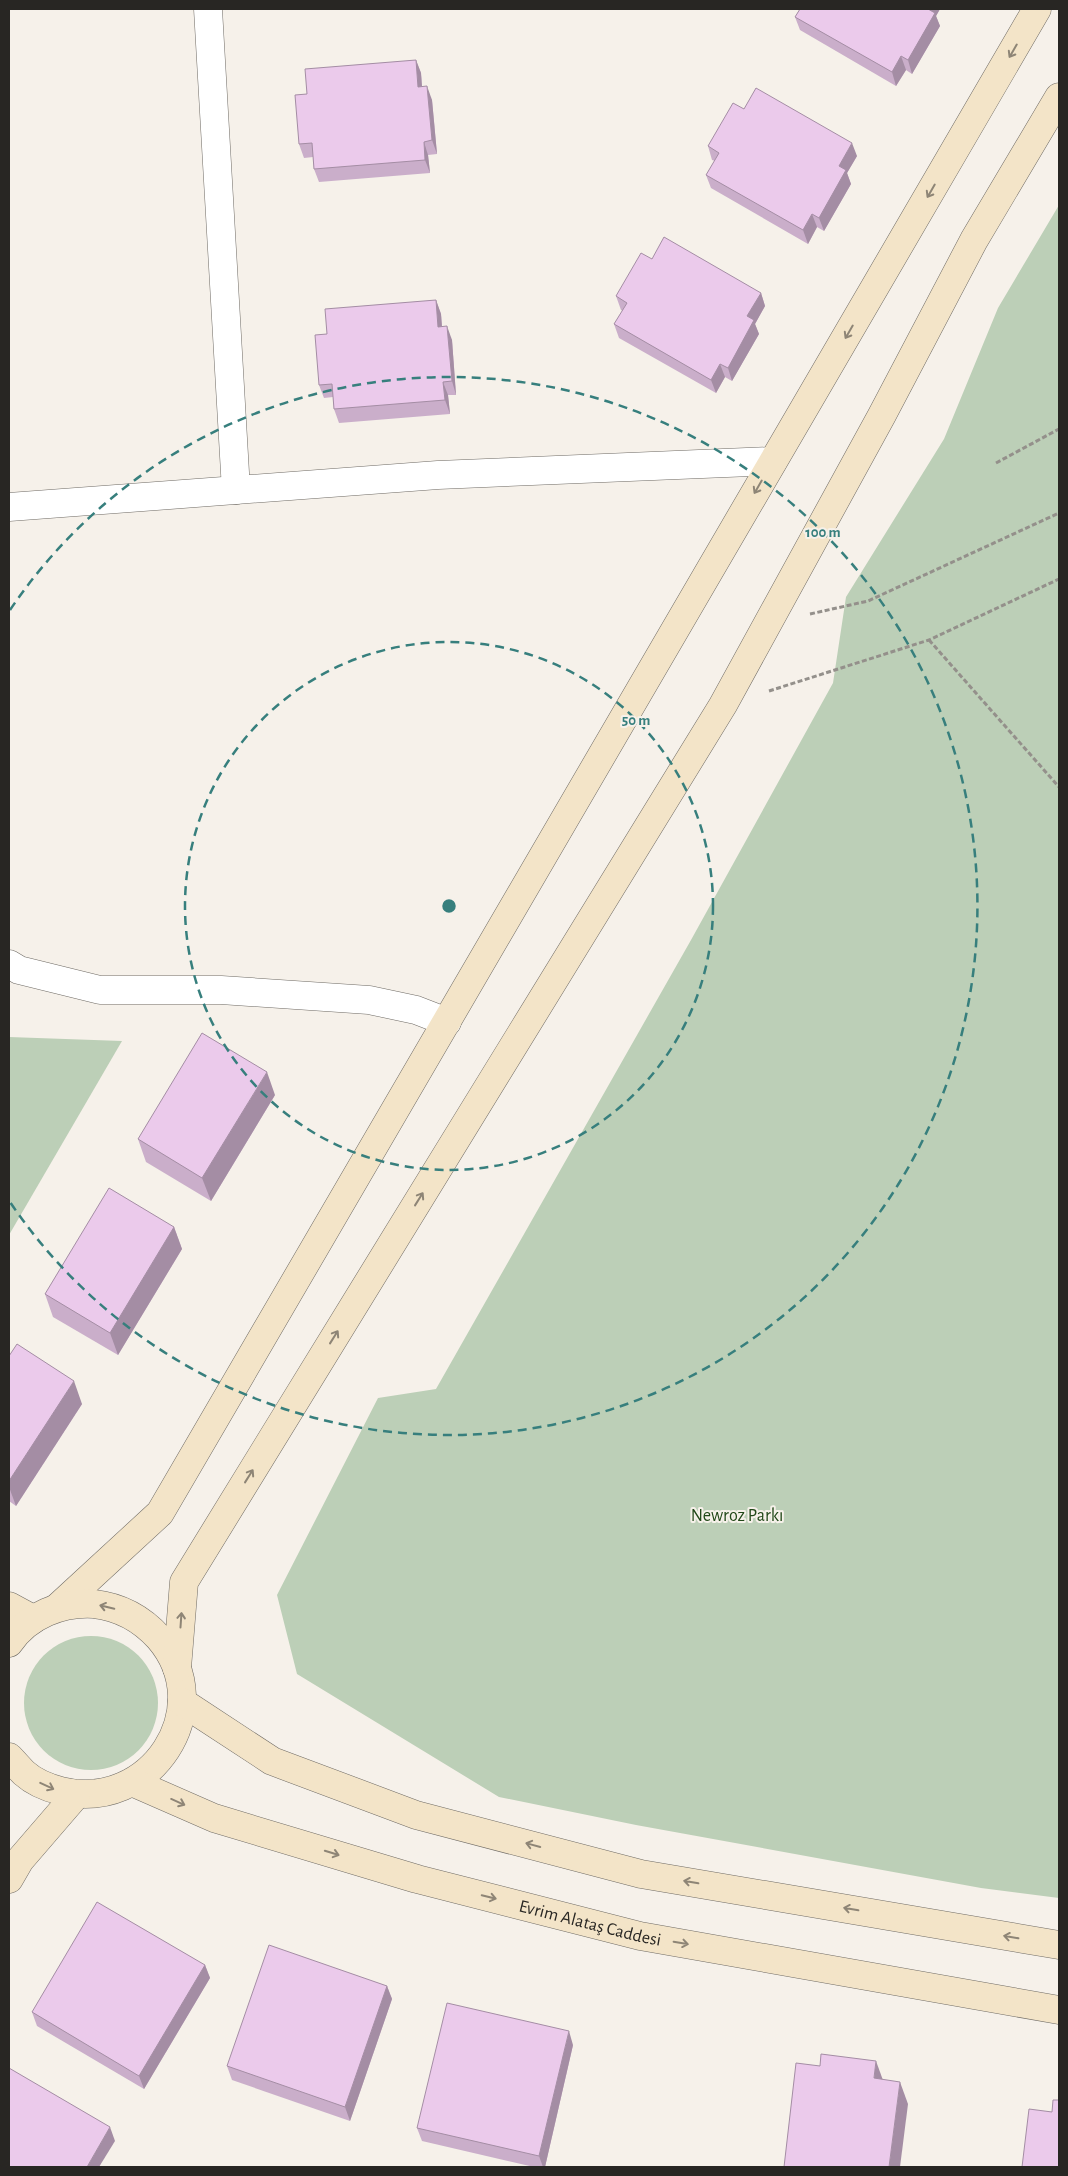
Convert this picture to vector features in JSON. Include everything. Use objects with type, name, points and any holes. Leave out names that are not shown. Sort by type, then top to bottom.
[{"type":"main road","points":[[58,1607],[160,1513],[1038,9]]},
{"type":"main road","points":[[177,1668],[184,1582],[723,705],[882,415],[974,240],[1059,98]]},
{"type":"main road","points":[[9,1643],[14,1635],[33,1619],[58,1607],[82,1603],[106,1606],[130,1614],[150,1628],[166,1646],[177,1668],[182,1702],[176,1734],[159,1762],[134,1783],[103,1794],[76,1795],[49,1788],[25,1774],[9,1757]]},
{"type":"main road","points":[[9,1606],[33,1619]]},
{"type":"main road","points":[[182,1702],[272,1761],[416,1815],[641,1874],[1059,1945]]},
{"type":"main road","name":"Evrim Alataş Caddesi","points":[[134,1783],[214,1818],[417,1879],[640,1936],[1059,2010]]},
{"type":"main road","points":[[9,1879],[20,1860],[76,1795]]},
{"type":"street","points":[[208,9],[236,490]]},
{"type":"street","points":[[9,507],[438,476],[773,461]]},
{"type":"street","points":[[9,964],[19,970],[100,990],[221,990],[368,1000],[416,1010],[447,1022]]},
{"type":"path","points":[[996,463],[1059,429]]},
{"type":"path","points":[[768,623],[868,601],[1059,513]]},
{"type":"path","points":[[723,705],[929,640],[1059,579]]},
{"type":"path","points":[[929,640],[1059,788]]},
{"type":"green space","name":"Newroz Parkı","points":[[1059,205],[1059,1898],[981,1888],[636,1825],[499,1797],[297,1674],[277,1595],[378,1398],[436,1389],[691,940],[833,683],[846,597],[944,439],[998,308]]},
{"type":"green space","points":[[9,1037],[122,1041],[9,1235]]},
{"type":"green space","points":[[91,1636],[117,1641],[139,1655],[153,1677],[158,1703],[153,1729],[139,1751],[117,1765],[91,1770],[65,1765],[43,1751],[29,1729],[24,1703],[29,1677],[43,1655],[65,1641]]},
{"type":"building","points":[[800,9],[928,9],[935,13],[908,60],[901,56],[892,72],[795,17]]},
{"type":"building","points":[[416,60],[418,87],[427,86],[432,140],[424,142],[425,160],[314,169],[312,143],[299,144],[295,95],[307,94],[305,69]]},
{"type":"building","points":[[756,88],[852,143],[839,166],[846,170],[819,218],[812,214],[803,230],[706,175],[719,153],[708,146],[733,103],[744,109]]},
{"type":"building","points":[[664,237],[761,293],[747,316],[754,320],[728,368],[720,364],[711,380],[614,324],[627,303],[616,296],[641,253],[652,259]]},
{"type":"building","points":[[436,300],[438,327],[447,326],[452,381],[443,382],[445,400],[334,409],[332,384],[319,385],[315,335],[327,334],[325,309]]},
{"type":"building","points":[[202,1033],[267,1072],[202,1178],[138,1139]]},
{"type":"building","points":[[109,1188],[174,1227],[110,1333],[45,1294]]},
{"type":"building","points":[[17,1344],[74,1381],[9,1481],[9,1356]]},
{"type":"building","points":[[97,1902],[205,1965],[139,2076],[32,2012]]},
{"type":"building","points":[[269,1945],[387,1986],[345,2107],[227,2066]]},
{"type":"building","points":[[447,2003],[569,2031],[539,2156],[417,2128]]},
{"type":"building","points":[[821,2054],[876,2061],[874,2078],[900,2082],[889,2167],[784,2167],[796,2063],[820,2066]]},
{"type":"building","points":[[9,2068],[110,2127],[87,2167],[9,2167]]},
{"type":"building","points":[[1053,2100],[1059,2100],[1059,2167],[1022,2167],[1029,2109],[1052,2112]]}]
